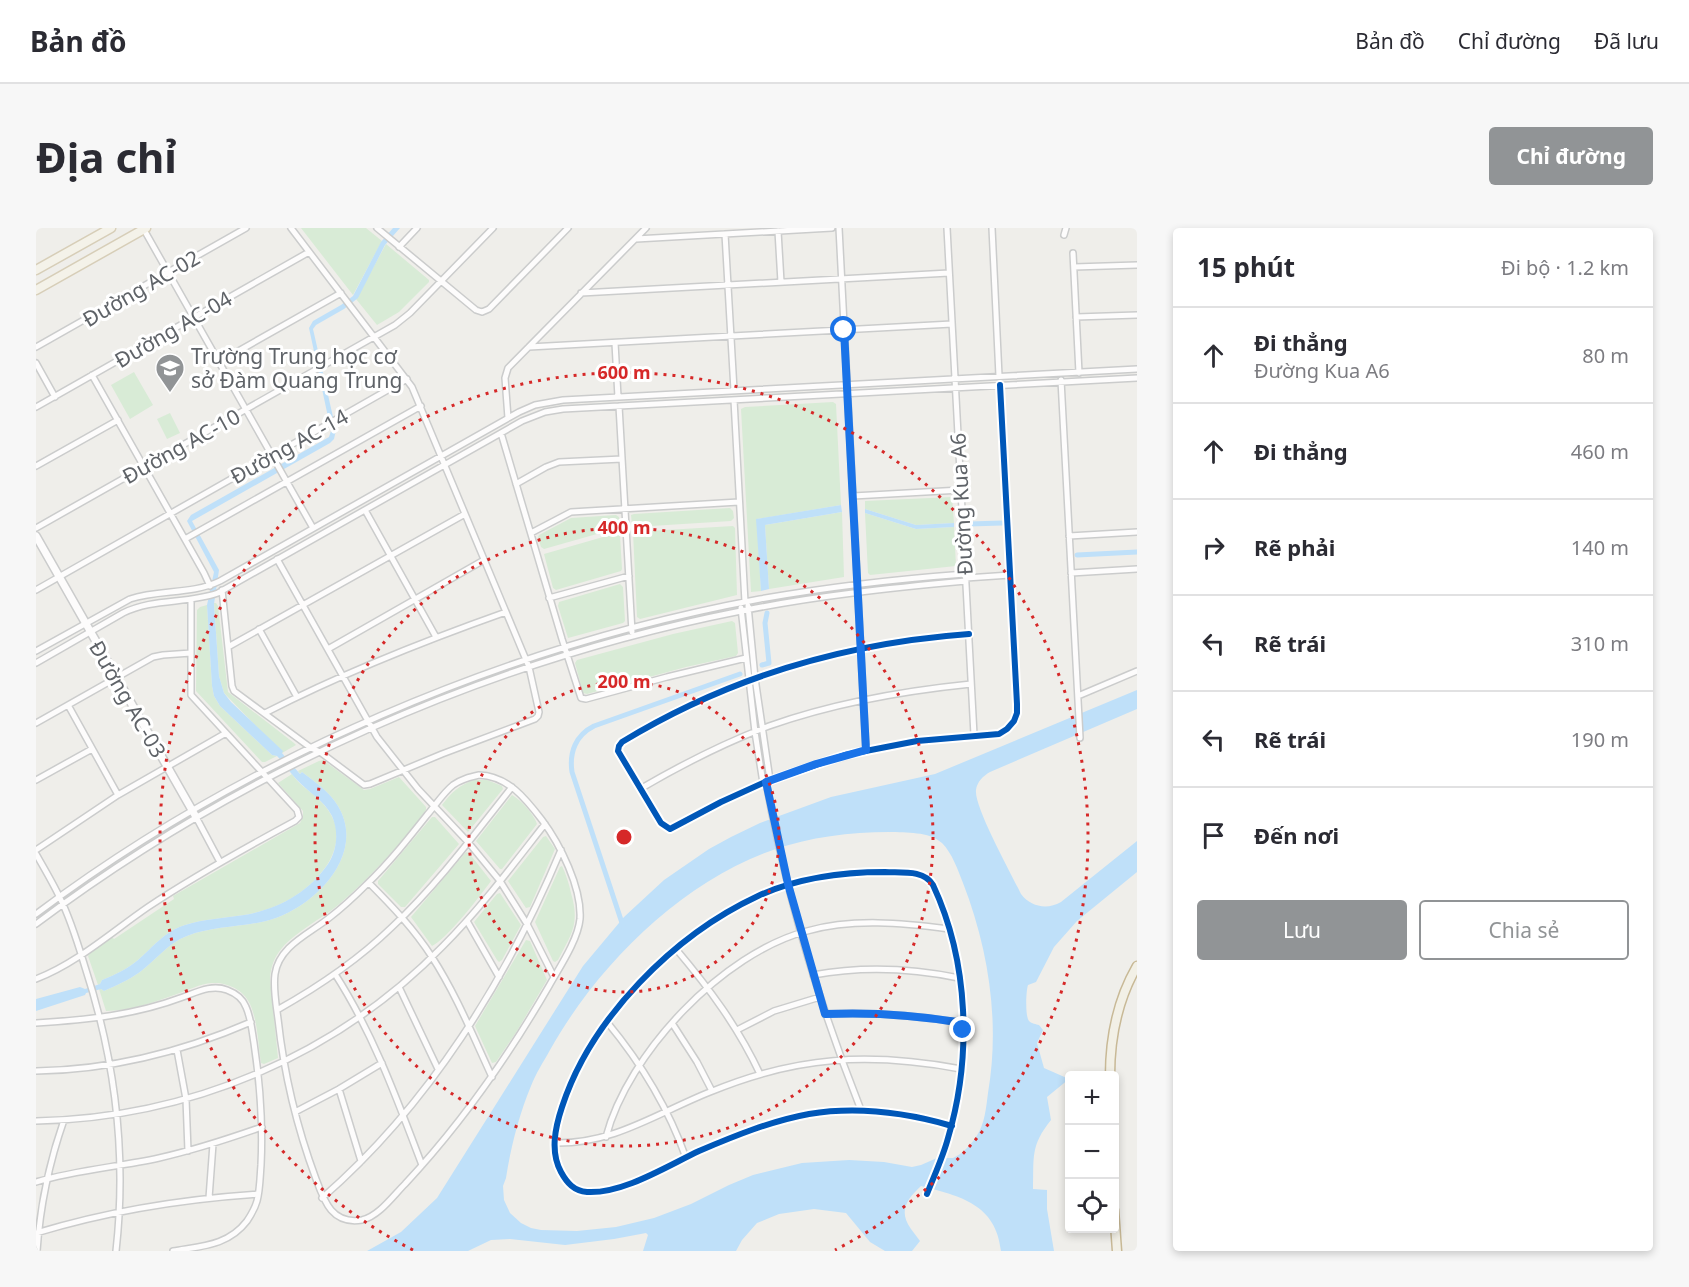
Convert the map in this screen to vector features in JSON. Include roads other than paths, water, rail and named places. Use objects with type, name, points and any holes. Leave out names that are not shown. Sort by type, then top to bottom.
[{"type":"highway","points":[[1110,1071],[1111,1042],[1116,1020],[1123,996],[1137,966]]},
{"type":"highway","points":[[1116,1233],[1117,1251]]},
{"type":"main road","points":[[36,270],[111,228]]},
{"type":"main road","points":[[36,290],[144,228]]},
{"type":"street","points":[[144,228],[313,528]]},
{"type":"street","name":"Đường AC-02","points":[[36,347],[246,228]]},
{"type":"street","points":[[220,591],[234,689],[364,785],[537,718],[539,712],[530,667],[444,465],[442,455],[407,378],[291,228]]},
{"type":"street","points":[[377,228],[476,310],[482,312],[486,311],[568,228]]},
{"type":"street","points":[[399,247],[417,228]]},
{"type":"street","name":"Đường AC-10","points":[[36,528],[375,337],[406,317],[493,228]]},
{"type":"street","points":[[508,418],[506,371],[646,228]]},
{"type":"street","points":[[635,239],[725,234],[749,230],[832,228]]},
{"type":"street","points":[[839,228],[866,750]]},
{"type":"street","name":"Đường Kua A6","points":[[947,228],[974,735]]},
{"type":"street","points":[[992,228],[999,376]]},
{"type":"street","points":[[1064,235],[1066,228]]},
{"type":"street","points":[[778,231],[781,282]]},
{"type":"street","points":[[725,234],[734,390]]},
{"type":"street","name":"Đường AC-04","points":[[36,407],[309,252]]},
{"type":"street","points":[[1073,253],[1080,381]]},
{"type":"street","points":[[1074,267],[1137,265]]},
{"type":"street","points":[[581,293],[949,273]]},
{"type":"street","points":[[219,362],[343,296]]},
{"type":"street","points":[[1076,317],[1137,315]]},
{"type":"street","points":[[529,347],[952,324]]},
{"type":"street","points":[[615,343],[618,397]]},
{"type":"street","points":[[36,363],[55,397]]},
{"type":"street","points":[[36,651],[122,602],[138,596],[210,586],[508,418],[544,402],[1137,369]]},
{"type":"street","points":[[1060,372],[1080,738]]},
{"type":"street","points":[[92,375],[145,466],[210,586]]},
{"type":"street","name":"Đường AC-14","points":[[36,590],[407,378]]},
{"type":"street","points":[[36,663],[138,606],[191,600],[207,597],[220,591],[522,421],[545,412],[562,409],[1137,378]]},
{"type":"street","points":[[969,634],[916,639],[861,648],[804,662],[752,679],[681,710],[620,744],[619,754],[661,823],[670,829],[766,782],[816,764],[866,750],[917,741],[993,735],[1003,732],[1012,724],[1017,713],[1000,385]]},
{"type":"street","points":[[734,400],[746,658],[762,729],[766,782]]},
{"type":"street","points":[[185,539],[421,406]]},
{"type":"street","points":[[619,406],[632,636]]},
{"type":"street","points":[[36,466],[118,420]]},
{"type":"street","points":[[501,433],[580,696],[584,699],[746,658]]},
{"type":"street","points":[[516,484],[554,463],[622,459]]},
{"type":"street","points":[[853,496],[961,490]]},
{"type":"street","points":[[531,533],[568,512],[739,502]]},
{"type":"street","points":[[365,510],[436,637]]},
{"type":"street","points":[[228,647],[465,514]]},
{"type":"street","points":[[1069,536],[1137,532]]},
{"type":"street","name":"Đường AC-03","points":[[36,536],[220,862]]},
{"type":"street","points":[[277,559],[368,722],[402,771],[468,842],[500,881],[527,924],[554,977]]},
{"type":"street","points":[[328,649],[484,560]]},
{"type":"street","points":[[1071,573],[1137,569]]},
{"type":"street","points":[[36,914],[128,851],[263,772],[368,722],[442,691],[527,660],[632,629],[745,602],[858,585],[1010,575]]},
{"type":"street","points":[[549,598],[628,576]]},
{"type":"street","points":[[36,924],[194,814],[294,764],[456,693],[530,667],[632,636],[742,610],[966,578]]},
{"type":"street","points":[[36,979],[62,968],[147,908],[220,862],[298,819],[297,810],[191,695],[191,600]]},
{"type":"street","points":[[745,602],[749,609],[755,732],[781,854],[825,1014],[861,1110]]},
{"type":"street","points":[[265,713],[343,676],[436,637],[506,612]]},
{"type":"street","points":[[259,629],[297,697]]},
{"type":"street","points":[[36,723],[156,656],[190,653]]},
{"type":"street","points":[[1078,696],[1137,671]]},
{"type":"street","points":[[640,789],[702,755],[762,729],[817,711],[864,699],[971,684]]},
{"type":"street","points":[[68,705],[118,795]]},
{"type":"street","points":[[116,1251],[120,1212],[120,1165],[111,1065],[101,1018],[81,954],[60,897],[36,852],[118,795],[226,733]]},
{"type":"street","points":[[36,780],[92,749]]},
{"type":"street","points":[[479,776],[493,777],[512,787],[545,825],[561,850],[575,888],[579,908],[580,919],[576,934],[554,977],[492,1077],[422,1165],[379,1210],[366,1218],[350,1220],[338,1216],[328,1208],[322,1197],[295,1112],[284,1062],[277,1010],[275,975],[278,964],[282,955],[291,946],[331,917],[369,883],[452,787],[467,778],[479,776]]},
{"type":"street","points":[[277,1010],[335,974],[362,954],[403,917],[512,787]]},
{"type":"street","points":[[36,1121],[140,1111],[186,1099],[284,1062],[324,1040],[360,1017],[399,987],[432,957],[467,921],[545,825]]},
{"type":"street","points":[[322,1197],[361,1161],[403,1114],[468,1026],[499,977],[527,924],[561,850]]},
{"type":"street","points":[[927,1194],[952,1126],[961,1069],[963,1023],[959,978],[949,929],[933,885],[930,879],[924,876],[894,873],[820,877],[788,884],[755,897],[729,911],[676,948],[642,981],[608,1022],[584,1058],[569,1088],[556,1128],[556,1160],[562,1174],[573,1187],[585,1192],[610,1189],[638,1180],[746,1132],[791,1118],[824,1112],[861,1110],[906,1114],[952,1126]]},
{"type":"street","points":[[369,883],[403,917],[432,957],[492,1077]]},
{"type":"street","points":[[467,921],[499,977]]},
{"type":"street","points":[[606,1137],[622,1094],[639,1064],[672,1023],[709,988],[753,956],[777,942],[801,933],[832,926],[874,923],[949,929]]},
{"type":"street","points":[[676,948],[709,988],[737,1030],[760,1074]]},
{"type":"street","points":[[813,975],[849,970],[884,969],[920,971],[959,978]]},
{"type":"street","points":[[335,974],[360,1017],[382,1063],[422,1165]]},
{"type":"street","points":[[399,987],[438,1069]]},
{"type":"street","points":[[36,1023],[101,1018],[153,1007],[215,988],[229,990],[240,998],[247,1009],[258,1073],[262,1127],[256,1204],[249,1218],[231,1237],[211,1246],[173,1251]]},
{"type":"street","points":[[737,1030],[774,1011],[820,997]]},
{"type":"street","points":[[825,1014],[900,1015],[963,1023]]},
{"type":"street","points":[[36,1071],[67,1070],[136,1060],[196,1044],[251,1022]]},
{"type":"street","points":[[608,1022],[639,1064],[666,1110],[686,1158]]},
{"type":"street","points":[[672,1023],[712,1091]]},
{"type":"street","points":[[177,1050],[186,1099],[188,1151]]},
{"type":"street","points":[[555,1143],[581,1142],[606,1137],[629,1129],[666,1110],[712,1091],[760,1074],[797,1065],[841,1060],[903,1061],[961,1069]]},
{"type":"street","points":[[295,1112],[382,1063]]},
{"type":"street","points":[[339,1089],[361,1161]]},
{"type":"street","points":[[37,1251],[37,1233],[47,1179],[64,1120]]},
{"type":"street","points":[[36,1182],[188,1151],[262,1127]]},
{"type":"street","points":[[209,1198],[213,1144]]},
{"type":"street","points":[[37,1233],[120,1212],[209,1198],[258,1194]]},
{"type":"water","points":[[393,228],[400,228],[385,245],[358,298],[313,329],[336,430],[334,439],[192,521],[219,570],[214,604],[219,676],[224,693],[283,751],[282,753],[300,774],[302,772],[335,801],[345,824],[346,841],[342,858],[333,874],[321,888],[292,911],[265,921],[198,932],[187,936],[174,943],[140,972],[123,982],[104,991],[101,989],[86,993],[36,1011],[36,999],[100,984],[102,980],[121,972],[134,963],[165,935],[178,928],[199,921],[257,912],[280,904],[302,891],[320,874],[331,859],[336,835],[329,810],[297,780],[277,756],[272,755],[220,706],[214,696],[207,605],[214,572],[187,521],[191,515],[329,437],[331,431],[309,328],[313,321],[353,296],[381,242]]},
{"type":"water","points":[[841,505],[842,512],[765,525],[769,589],[761,591],[756,519]]},
{"type":"water","points":[[865,509],[916,525],[954,523],[954,527],[916,529],[865,513]]},
{"type":"water","points":[[1137,690],[1137,709],[990,772],[981,780],[976,790],[987,825],[1021,894],[1039,906],[1050,906],[1061,902],[1137,841],[1137,872],[1077,921],[1054,947],[1036,982],[1028,985],[1027,988],[1026,1003],[1029,1021],[1039,1025],[1043,1030],[1037,1043],[1044,1068],[1065,1077],[1065,1082],[1047,1097],[1051,1120],[1039,1137],[1034,1153],[1033,1189],[1047,1190],[1047,1209],[1054,1251],[1001,1251],[998,1235],[984,1212],[962,1199],[921,1186],[908,1201],[905,1211],[907,1223],[920,1241],[912,1251],[885,1251],[870,1242],[846,1213],[814,1209],[779,1214],[757,1223],[742,1240],[736,1251],[643,1251],[648,1235],[646,1233],[565,1245],[510,1239],[491,1240],[468,1251],[367,1251],[401,1232],[437,1198],[583,966],[624,917],[664,880],[709,849],[760,823],[831,797],[935,774]],"holes":[[[874,832],[917,833],[936,839],[949,852],[972,908],[986,960],[992,1013],[991,1067],[983,1121],[976,1137],[966,1149],[953,1158],[937,1158],[912,1167],[884,1162],[849,1160],[802,1163],[753,1175],[691,1204],[654,1218],[616,1227],[577,1231],[541,1230],[521,1223],[510,1213],[504,1200],[503,1186],[519,1119],[535,1076],[569,1019],[592,988],[645,930],[674,905],[706,883],[739,864],[773,850],[830,836]]]},
{"type":"waterway","points":[[969,524],[1002,523]]},
{"type":"waterway","points":[[1077,555],[1137,552]]},
{"type":"waterway","points":[[762,665],[769,663],[765,623],[767,613]]},
{"type":"waterway","points":[[623,926],[572,772],[575,745],[578,739],[594,726],[740,674]]},
{"type":"place","name":"Trường Trung học cơ sở Đàm Quang Trung","points":[[170,394]]}]
